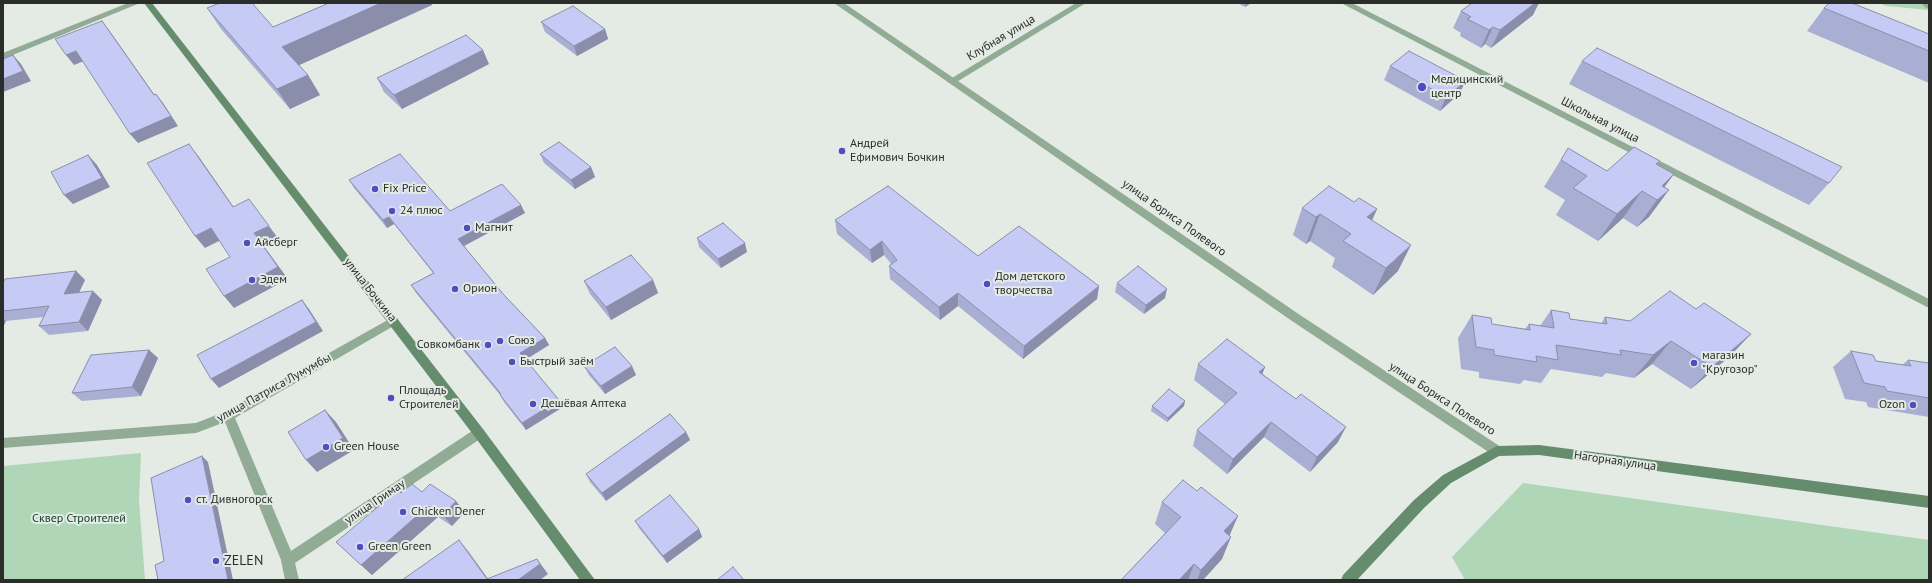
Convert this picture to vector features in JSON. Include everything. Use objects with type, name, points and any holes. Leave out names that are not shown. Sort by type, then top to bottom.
[{"type":"main road","name":"улица Бочкина","points":[[148,3],[479,433],[588,580]]},
{"type":"main road","name":"Нагорная улица","points":[[1348,580],[1419,504],[1447,479],[1497,451],[1539,450],[1929,502]]},
{"type":"street","points":[[3,56],[136,3]]},
{"type":"street","name":"улица Бориса Полевого","points":[[838,3],[1289,314],[1497,451]]},
{"type":"street","name":"Клубная улица","points":[[952,81],[1082,3]]},
{"type":"street","name":"Школьная улица","points":[[1345,3],[1929,304]]},
{"type":"street","points":[[1925,3],[1929,6]]},
{"type":"street","name":"улица Патриса Лумумбы","points":[[3,443],[196,428],[228,416],[393,321]]},
{"type":"street","points":[[228,416],[288,560],[292,580]]},
{"type":"street","name":"улица Гримау","points":[[288,560],[479,433]]},
{"type":"green space","points":[[1879,3],[1929,3],[1929,10],[1886,6]]},
{"type":"green space","name":"Сквер Строителей","points":[[141,453],[139,500],[145,580],[3,580],[3,466]]},
{"type":"green space","points":[[1523,483],[1929,540],[1929,580],[1465,580],[1452,557]]},
{"type":"building","points":[[220,3],[252,3],[273,27],[329,3],[381,3],[282,47],[308,75],[277,89],[207,8]]},
{"type":"building","points":[[1472,3],[1535,3],[1500,30],[1493,27],[1489,30],[1467,19],[1471,17],[1461,11]]},
{"type":"building","points":[[1829,3],[1852,3],[1929,34],[1929,51],[1824,8]]},
{"type":"building","points":[[573,6],[605,29],[574,46],[541,22]]},
{"type":"building","points":[[102,21],[154,95],[156,94],[171,116],[130,134],[76,51],[66,55],[55,39]]},
{"type":"building","points":[[466,35],[483,50],[394,95],[377,78]]},
{"type":"building","points":[[1597,48],[1842,167],[1829,183],[1582,61]]},
{"type":"building","points":[[1409,51],[1466,81],[1446,97],[1390,66]]},
{"type":"building","points":[[13,55],[23,71],[3,79],[3,59]]},
{"type":"building","points":[[559,142],[591,167],[571,180],[540,154]]},
{"type":"building","points":[[189,144],[233,207],[249,199],[269,226],[254,233],[278,267],[224,296],[206,269],[230,257],[211,228],[195,236],[147,163]]},
{"type":"building","points":[[1634,147],[1660,161],[1656,164],[1674,174],[1662,186],[1669,190],[1657,200],[1642,191],[1617,214],[1573,188],[1587,176],[1561,160],[1568,148],[1607,171]]},
{"type":"building","points":[[400,154],[450,211],[502,184],[521,205],[458,239],[504,295],[545,338],[520,353],[559,400],[522,423],[500,395],[501,394],[411,285],[434,273],[389,217],[383,220],[349,180]]},
{"type":"building","points":[[88,155],[102,178],[64,195],[51,172]]},
{"type":"building","name":"Дом детского творчества","points":[[888,186],[978,256],[1019,226],[1099,286],[1024,346],[958,293],[939,307],[889,266],[897,260],[882,241],[870,250],[835,220]]},
{"type":"building","points":[[1329,186],[1354,202],[1359,198],[1377,209],[1367,217],[1411,245],[1386,268],[1343,241],[1351,234],[1320,214],[1316,217],[1302,208]]},
{"type":"building","points":[[723,223],[745,243],[718,259],[697,238]]},
{"type":"building","points":[[631,255],[653,280],[606,307],[584,281]]},
{"type":"building","points":[[1138,266],[1167,289],[1146,305],[1117,283]]},
{"type":"building","points":[[76,271],[64,294],[93,291],[79,322],[39,326],[49,306],[3,311],[3,283],[5,279]]},
{"type":"building","points":[[1670,291],[1696,309],[1704,303],[1751,334],[1712,367],[1671,341],[1653,355],[1620,350],[1621,355],[1556,345],[1558,360],[1536,356],[1537,362],[1494,355],[1494,350],[1476,347],[1472,315],[1491,318],[1492,324],[1530,330],[1529,324],[1554,328],[1551,310],[1569,313],[1570,319],[1607,324],[1605,317],[1630,321]]},
{"type":"building","points":[[302,300],[316,322],[211,379],[197,355]]},
{"type":"building","points":[[1227,339],[1265,367],[1259,372],[1296,399],[1301,394],[1346,427],[1317,457],[1271,422],[1233,459],[1197,430],[1237,393],[1198,364]]},
{"type":"building","points":[[615,347],[632,366],[601,386],[584,366]]},
{"type":"building","points":[[149,350],[132,387],[72,393],[91,355]]},
{"type":"building","points":[[1851,351],[1873,355],[1876,361],[1911,366],[1908,360],[1929,363],[1929,398],[1887,391],[1885,387],[1864,383]]},
{"type":"building","points":[[1169,389],[1185,401],[1168,418],[1152,406]]},
{"type":"building","points":[[325,410],[343,438],[306,460],[288,432]]},
{"type":"building","points":[[670,414],[686,432],[602,493],[586,474]]},
{"type":"building","points":[[202,456],[228,580],[158,580],[155,565],[164,561],[151,478]]},
{"type":"building","points":[[1183,480],[1197,491],[1201,487],[1238,516],[1224,531],[1231,537],[1201,570],[1194,564],[1179,580],[1121,580],[1181,517],[1162,502]]},
{"type":"building","points":[[412,484],[422,492],[430,484],[456,501],[443,515],[428,506],[361,565],[336,542],[398,490],[401,493]]},
{"type":"building","points":[[670,495],[699,529],[663,556],[635,521]]},
{"type":"building","points":[[459,540],[487,579],[537,559],[540,564],[518,580],[402,580]]},
{"type":"building","points":[[733,567],[744,580],[717,580]]},
{"type":"place","name":"Медицинский центр","points":[[1422,87]]},
{"type":"place","name":"Андрей Ефимович Бочкин","points":[[842,151]]},
{"type":"place","name":"Fix Price","points":[[375,189]]},
{"type":"place","name":"24 плюс","points":[[392,211]]},
{"type":"place","name":"Магнит","points":[[467,228]]},
{"type":"place","name":"Айсберг","points":[[247,243]]},
{"type":"place","name":"Эдем","points":[[252,280]]},
{"type":"place","name":"Дом детского творчества","points":[[987,284]]},
{"type":"place","name":"Орион","points":[[455,289]]},
{"type":"place","name":"Союз","points":[[500,341]]},
{"type":"place","name":"Совкомбанк","points":[[488,345]]},
{"type":"place","name":"Быстрый заём","points":[[512,362]]},
{"type":"place","name":"магазин \"Кругозор\"","points":[[1694,363]]},
{"type":"place","name":"Площадь Строителей","points":[[391,398]]},
{"type":"place","name":"Дешёвая Аптека","points":[[533,404]]},
{"type":"place","name":"Ozon","points":[[1913,405]]},
{"type":"place","name":"Green House","points":[[326,447]]},
{"type":"place","name":"ст. Дивногорск","points":[[188,500]]},
{"type":"place","name":"Chicken Dener","points":[[403,512]]},
{"type":"place","name":"Green Green","points":[[360,547]]},
{"type":"place","name":"ZELEN","points":[[216,561]]}]
